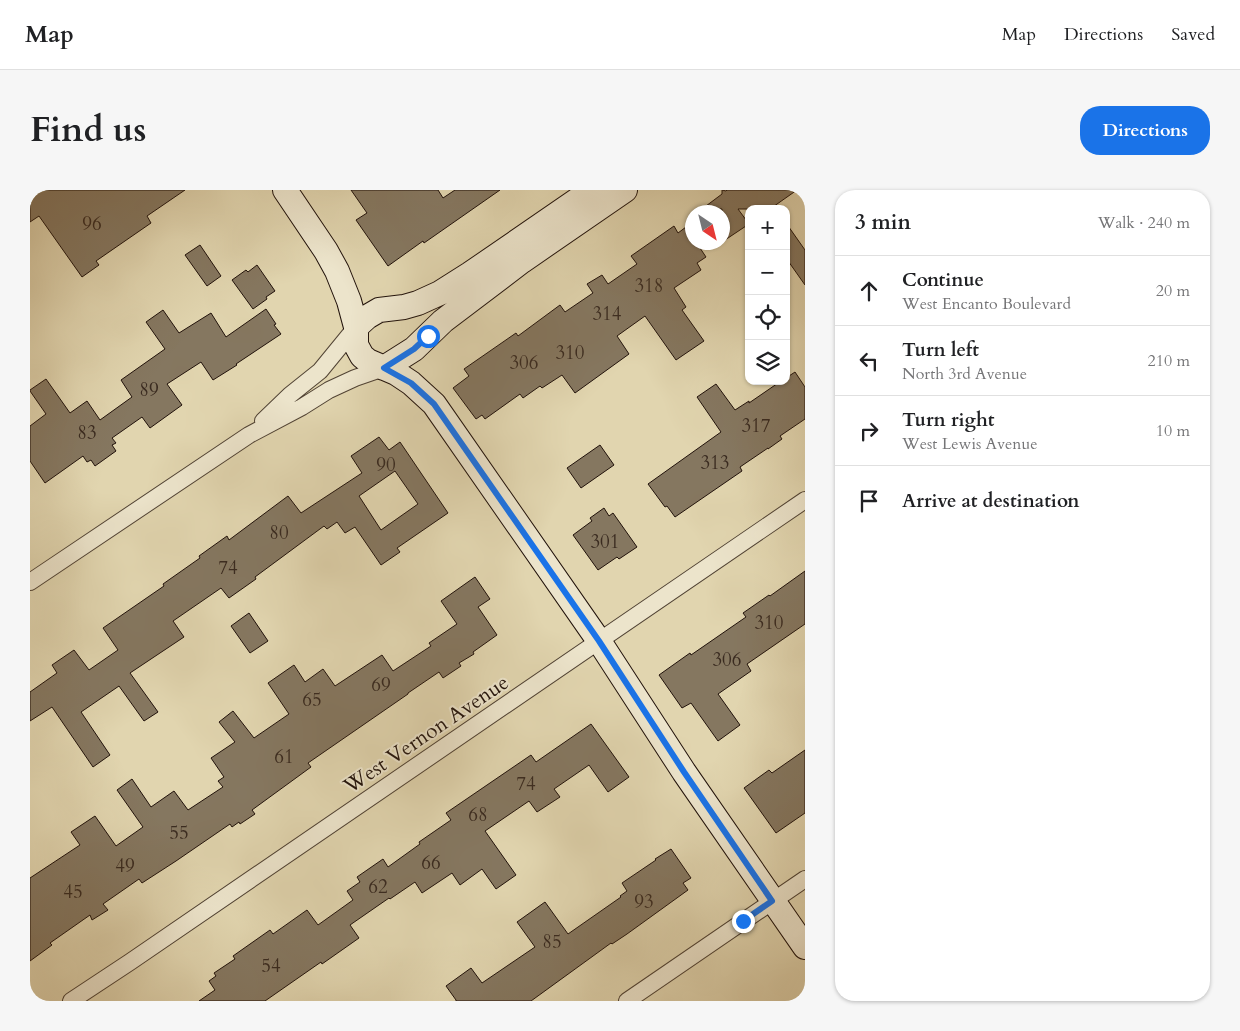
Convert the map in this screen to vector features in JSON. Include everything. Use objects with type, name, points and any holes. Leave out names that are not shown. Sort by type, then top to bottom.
[{"type":"street","points":[[285,190],[326,251],[337,271],[349,301],[356,327],[356,345],[362,356],[411,383],[434,404],[599,641],[684,772],[805,947]]},
{"type":"street","points":[[249,435],[290,395],[320,372],[356,327],[367,317],[379,310],[404,307],[440,293],[592,190]]},
{"type":"street","points":[[30,582],[249,435],[302,407],[329,390],[354,378],[384,368],[414,349],[443,321],[522,261],[625,190]]},
{"type":"street","name":"West Vernon Avenue","points":[[71,1001],[805,500]]},
{"type":"street","points":[[626,1001],[805,879]]},
{"type":"building","points":[[30,190],[185,190],[147,216],[151,223],[96,261],[99,265],[82,277],[39,216],[30,222]]},
{"type":"building","points":[[351,190],[438,190],[443,198],[455,190],[500,190],[388,266],[356,220],[367,213]]},
{"type":"building","points":[[722,190],[797,190],[776,205],[745,205],[745,209],[738,209],[745,219],[745,227],[730,237],[730,205],[707,205],[722,194]]},
{"type":"building","points":[[674,226],[678,233],[685,228],[685,250],[701,250],[706,257],[697,263],[701,270],[674,288],[686,307],[682,310],[704,341],[676,360],[645,316],[617,336],[629,354],[575,393],[562,375],[542,388],[540,386],[523,398],[520,394],[485,419],[482,415],[476,419],[453,388],[469,376],[464,369],[516,333],[518,336],[560,305],[565,312],[593,293],[587,284],[602,275],[608,284],[637,264],[631,256]]},
{"type":"building","points":[[790,229],[805,250],[805,285],[790,264]]},
{"type":"building","points":[[200,245],[221,276],[207,286],[185,255]]},
{"type":"building","points":[[257,265],[275,291],[253,309],[232,280]]},
{"type":"building","points":[[266,309],[281,334],[213,380],[201,362],[167,384],[182,405],[150,428],[142,417],[112,438],[116,443],[112,445],[116,451],[95,466],[91,460],[87,462],[83,456],[45,483],[30,461],[30,426],[46,414],[30,390],[46,379],[70,413],[87,401],[100,420],[132,397],[121,380],[165,349],[146,322],[163,310],[179,333],[211,313],[226,337]]},
{"type":"building","points":[[795,372],[805,387],[805,419],[780,436],[782,439],[740,467],[742,471],[675,517],[648,484],[721,432],[697,397],[716,384],[735,410],[775,385],[790,385],[790,375]]},
{"type":"building","points":[[379,437],[389,450],[400,442],[448,513],[397,548],[400,552],[381,565],[355,527],[345,533],[337,522],[327,529],[324,526],[229,598],[221,588],[173,621],[184,637],[130,673],[158,712],[144,721],[119,686],[81,712],[110,755],[93,767],[52,707],[30,721],[30,692],[57,673],[52,665],[74,650],[89,670],[118,650],[103,628],[164,586],[163,584],[227,536],[229,540],[288,496],[301,513],[362,473],[351,456]],"holes":[[[395,471],[418,504],[381,530],[359,496]]]},
{"type":"building","points":[[600,445],[614,465],[581,488],[567,468]]},
{"type":"building","points":[[604,508],[609,516],[613,513],[637,547],[619,559],[617,557],[598,570],[573,535],[592,521],[590,518]]},
{"type":"building","points":[[805,571],[805,624],[747,664],[751,671],[718,694],[740,725],[718,741],[691,703],[682,708],[659,675],[746,617],[743,613]]},
{"type":"building","points":[[475,577],[490,599],[478,607],[497,635],[473,652],[474,654],[459,663],[461,666],[443,678],[439,672],[308,763],[311,767],[252,810],[255,814],[240,824],[239,822],[232,827],[230,824],[142,883],[139,879],[103,904],[108,910],[92,920],[90,915],[50,943],[52,945],[30,961],[30,878],[80,845],[71,832],[95,816],[116,846],[143,827],[117,790],[132,779],[151,807],[174,791],[188,810],[223,787],[218,781],[224,777],[211,758],[235,742],[219,722],[233,711],[254,738],[289,714],[268,683],[294,665],[305,682],[323,669],[335,686],[382,655],[393,671],[431,646],[429,643],[457,624],[441,601]]},
{"type":"building","points":[[249,613],[268,641],[250,653],[231,626]]},
{"type":"building","points":[[591,724],[629,777],[608,792],[589,765],[554,789],[560,797],[537,812],[529,801],[485,831],[516,875],[496,889],[482,869],[460,885],[452,873],[422,893],[415,882],[350,925],[359,938],[265,1001],[199,1001],[215,990],[209,981],[216,976],[214,973],[235,959],[233,956],[270,930],[273,934],[307,910],[318,925],[353,900],[347,891],[360,882],[357,877],[383,859],[388,867],[420,844],[419,842],[451,820],[446,813],[531,755],[536,762]]},
{"type":"building","points":[[805,750],[805,813],[776,833],[744,788],[769,770],[772,773]]},
{"type":"building","points":[[671,849],[691,878],[683,883],[688,890],[531,1001],[456,1001],[446,986],[471,968],[482,983],[535,947],[517,922],[545,902],[568,934],[621,897],[627,891],[622,883]]},
{"type":"route","points":[[428,336],[414,349],[384,368],[411,383],[434,404],[599,641],[684,772],[772,901],[743,921]]}]
